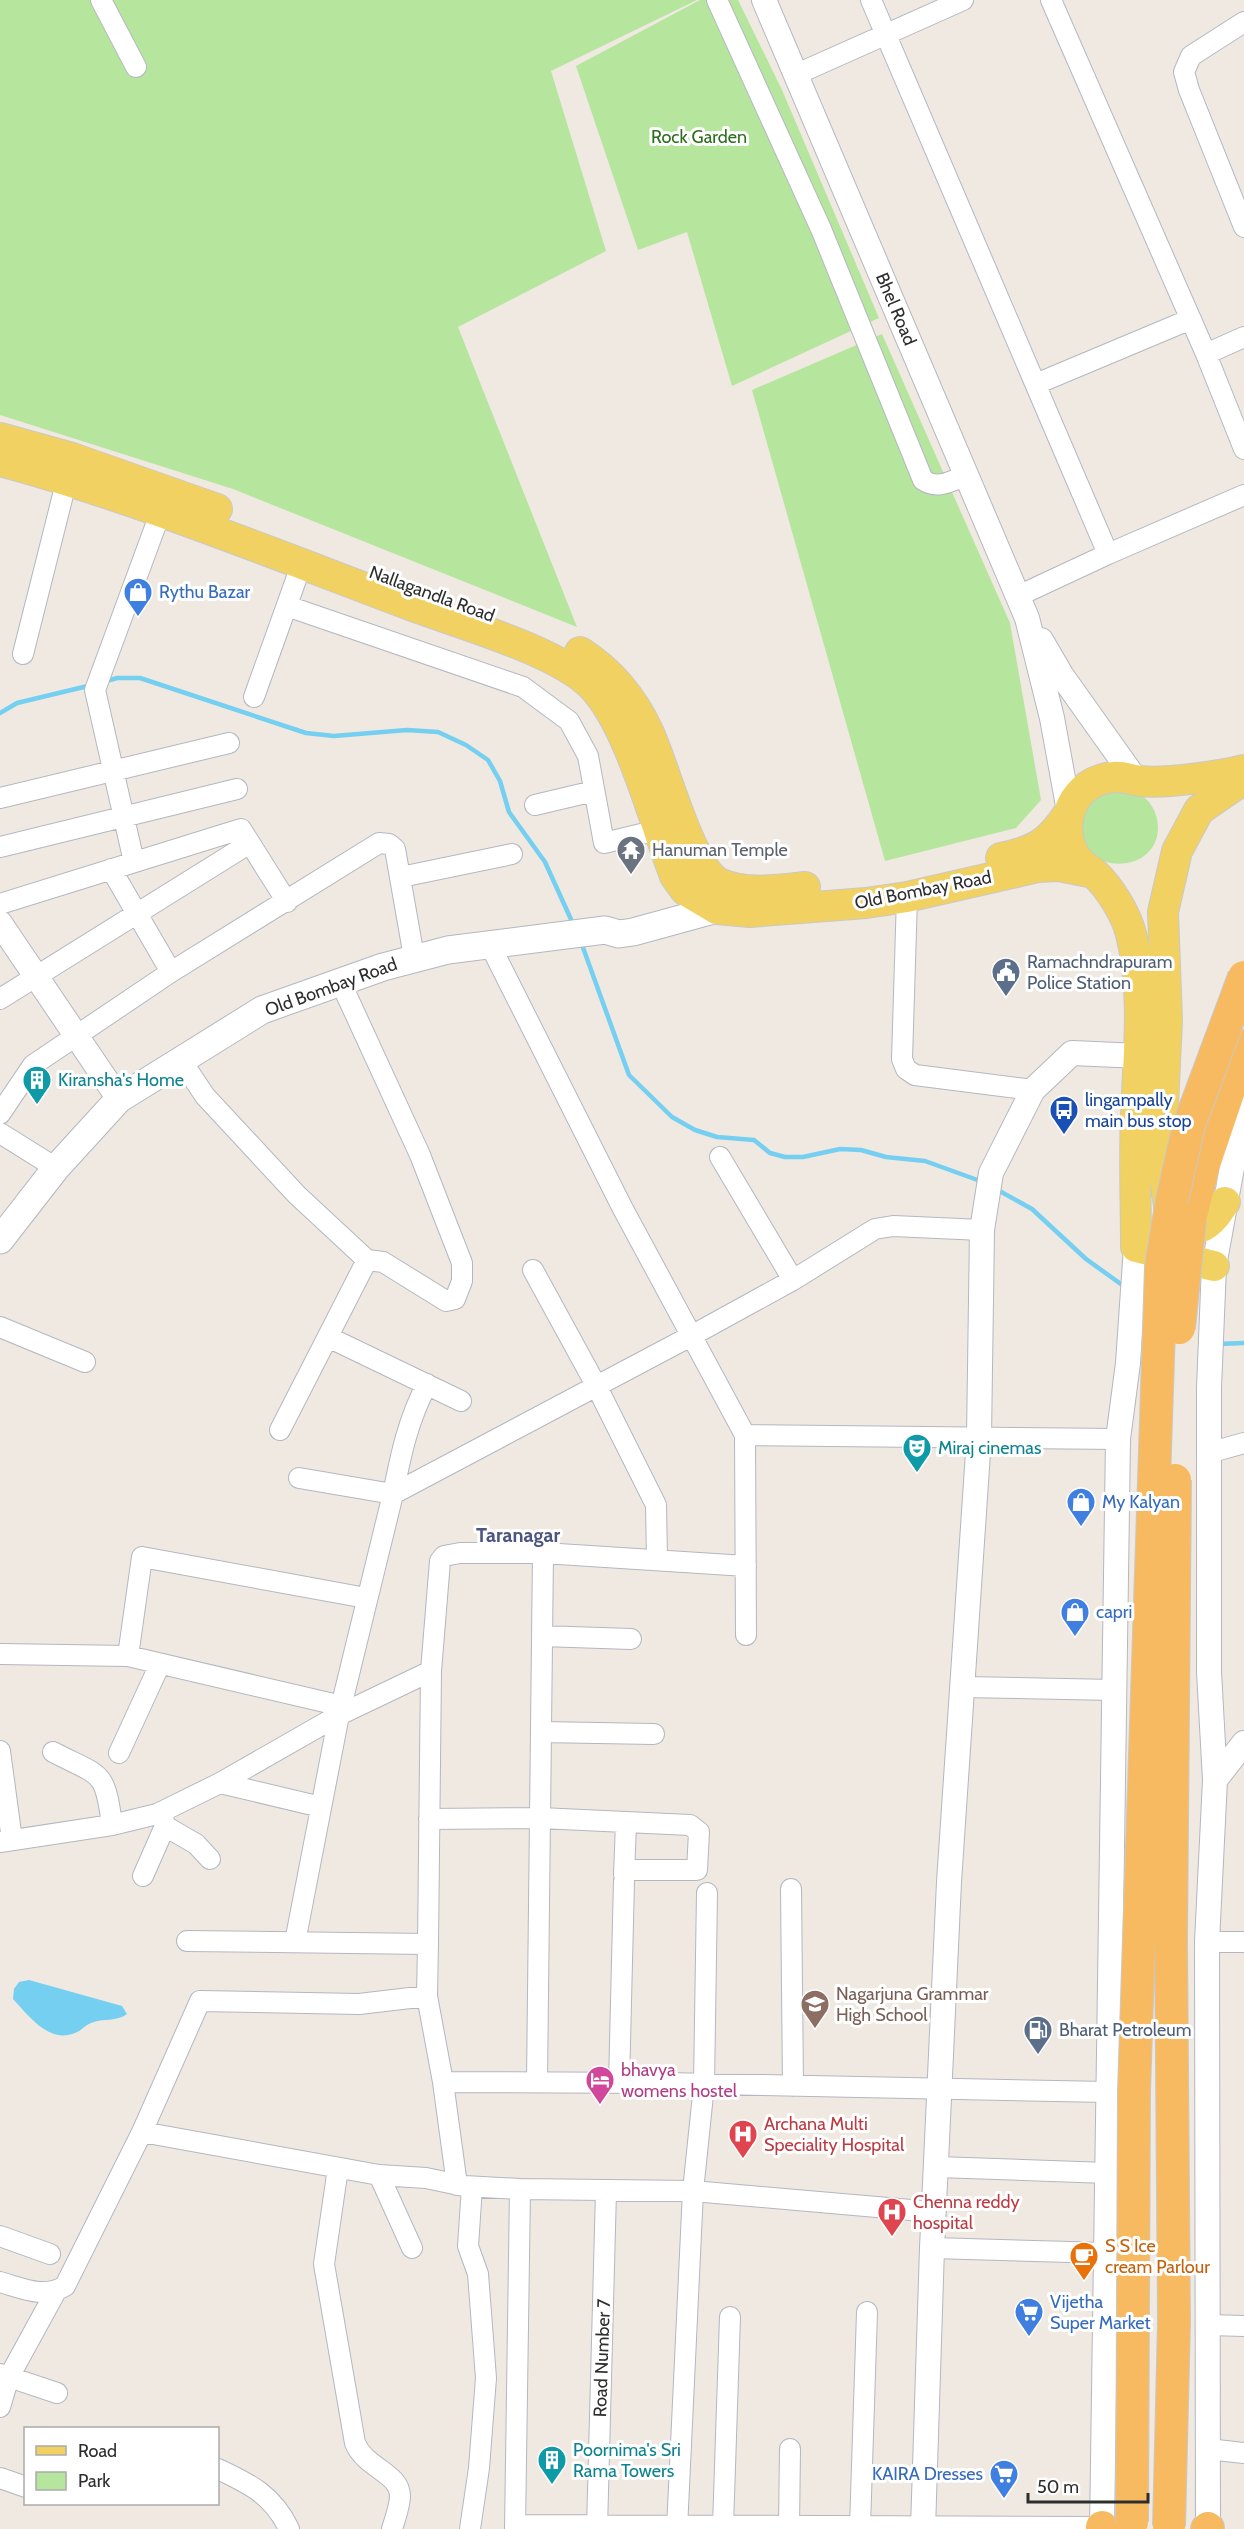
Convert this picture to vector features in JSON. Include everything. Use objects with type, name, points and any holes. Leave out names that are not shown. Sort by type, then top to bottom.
[{"type":"highway","points":[[1114,2527],[1134,2103],[1161,1268],[1172,1200],[1189,1125],[1244,977]]},
{"type":"highway","points":[[1169,2527],[1174,2322],[1171,1939],[1174,1497],[1180,1309],[1190,1218],[1204,1164],[1244,1047]]},
{"type":"main road","name":"Nallagandla Road","points":[[0,438],[72,458],[168,491],[402,584],[565,654],[613,678],[648,730],[693,851],[718,882],[747,901]]},
{"type":"main road","name":"Nallagandla Road","points":[[0,461],[67,479],[161,511],[302,563],[565,654],[593,687],[613,716],[637,770],[675,876],[685,890],[706,903]]},
{"type":"main road","name":"Old Bombay Road","points":[[747,901],[770,891],[901,878],[1016,855],[1037,847],[1054,835],[1082,791],[1102,779],[1193,778],[1244,770]]},
{"type":"main road","points":[[1214,1266],[1136,1247],[1136,1170],[1152,1059],[1167,1020],[1163,912],[1177,851],[1199,810],[1244,779]]},
{"type":"main road","points":[[1069,813],[1069,842],[1083,865],[1094,873],[1126,918],[1131,935],[1139,996],[1152,1059],[1170,1213],[1176,1223],[1188,1229],[1200,1229],[1209,1224],[1225,1202]]},
{"type":"main road","name":"Old Bombay Road","points":[[747,901],[866,903],[907,897],[1038,867],[1059,866],[1094,873]]},
{"type":"main road","points":[[706,903],[747,901]]},
{"type":"main road","name":"Old Bombay Road","points":[[0,1240],[56,1168],[119,1099],[262,1010],[414,957],[588,932],[615,922],[706,903]]},
{"type":"main road","points":[[1136,1170],[1161,1130]]},
{"type":"street","points":[[101,0],[136,67]]},
{"type":"street","points":[[717,0],[821,230],[923,480],[931,486],[940,486],[967,475]]},
{"type":"street","name":"Bhel Road","points":[[764,0],[1023,607]]},
{"type":"street","points":[[872,0],[1108,554]]},
{"type":"street","points":[[796,74],[963,0]]},
{"type":"street","points":[[1050,0],[1191,319],[1244,448]]},
{"type":"street","points":[[1244,22],[1191,56],[1184,72],[1189,90],[1244,227]]},
{"type":"street","points":[[1036,384],[1191,319]]},
{"type":"street","points":[[1206,354],[1244,337]]},
{"type":"street","points":[[22,654],[67,479]]},
{"type":"street","points":[[1023,607],[1108,554],[1244,495]]},
{"type":"street","points":[[134,862],[95,699],[95,690],[161,511]]},
{"type":"street","points":[[254,697],[302,563]]},
{"type":"street","points":[[287,606],[522,687],[569,722],[588,756],[604,843],[658,831]]},
{"type":"street","points":[[1023,607],[1062,676],[1136,780]]},
{"type":"street","points":[[1023,607],[1049,707],[1069,813]]},
{"type":"street","points":[[0,798],[229,743]]},
{"type":"street","points":[[0,847],[237,789]]},
{"type":"street","points":[[535,805],[594,791]]},
{"type":"street","points":[[0,904],[241,829],[287,902]]},
{"type":"street","points":[[0,999],[250,843]]},
{"type":"street","points":[[0,1114],[33,1065],[171,972],[379,843],[389,844],[395,849],[414,957]]},
{"type":"street","points":[[401,877],[512,854]]},
{"type":"street","points":[[111,869],[135,914],[171,972]]},
{"type":"street","points":[[907,897],[902,1059],[906,1070],[915,1075],[1033,1090]]},
{"type":"street","points":[[4,938],[37,977],[119,1099]]},
{"type":"street","points":[[490,945],[691,1336],[745,1435],[746,1635]]},
{"type":"street","points":[[181,1060],[206,1096],[297,1195],[368,1260],[383,1262],[446,1300],[454,1299],[462,1281],[462,1263],[420,1155],[340,981]]},
{"type":"street","points":[[923,2528],[933,2212],[938,2167],[949,1882],[979,1438],[982,1225],[991,1173],[1033,1090],[1072,1053],[1152,1059]]},
{"type":"street","points":[[1208,2529],[1207,1942],[1215,1780],[1209,1628],[1208,1453],[1215,1300],[1214,1266],[1244,1102]]},
{"type":"street","points":[[0,1133],[56,1168]]},
{"type":"street","points":[[720,1157],[793,1280]]},
{"type":"street","points":[[299,1478],[393,1494],[597,1387],[793,1280],[875,1229],[893,1226],[982,1225]]},
{"type":"street","points":[[520,2190],[515,2527],[1114,2527],[1106,2253],[1118,1439],[1128,1363],[1136,1247]]},
{"type":"street","points":[[280,1430],[368,1260]]},
{"type":"street","points":[[533,1270],[597,1387],[656,1505],[657,1559]]},
{"type":"street","points":[[0,1327],[86,1362]]},
{"type":"street","points":[[328,1337],[461,1401]]},
{"type":"street","points":[[295,1942],[340,1711],[393,1494],[403,1439],[413,1411],[427,1384]]},
{"type":"street","points":[[745,1435],[1118,1439]]},
{"type":"street","points":[[1208,1453],[1244,1443]]},
{"type":"street","points":[[470,2529],[480,2469],[486,2378],[478,2274],[468,2246],[464,2186],[427,1996],[431,1671],[440,1562],[444,1556],[460,1553],[543,1553],[746,1566]]},
{"type":"street","points":[[537,2082],[543,1553]]},
{"type":"street","points":[[128,1656],[142,1557],[366,1598]]},
{"type":"street","points":[[1115,1628],[1209,1628]]},
{"type":"street","points":[[542,1636],[631,1639]]},
{"type":"street","points":[[0,1654],[128,1656],[340,1711]]},
{"type":"street","points":[[119,1753],[160,1664]]},
{"type":"street","points":[[0,1751],[6,1841],[163,1819],[340,1711],[431,1671]]},
{"type":"street","points":[[962,1687],[1114,1690]]},
{"type":"street","points":[[541,1732],[654,1734]]},
{"type":"street","points":[[1215,1780],[1244,1743]]},
{"type":"street","points":[[53,1752],[100,1777],[107,1790],[112,1825]]},
{"type":"street","points":[[220,1783],[321,1807]]},
{"type":"street","points":[[429,1819],[540,1818],[694,1826],[699,1836],[698,1867],[694,1872],[624,1875]]},
{"type":"street","points":[[163,1819],[196,1844],[210,1859]]},
{"type":"street","points":[[142,1876],[163,1819]]},
{"type":"street","points":[[619,2083],[626,1823]]},
{"type":"street","points":[[791,1889],[793,2086]]},
{"type":"street","points":[[677,2527],[693,2190],[704,2085],[707,1893]]},
{"type":"street","points":[[187,1941],[428,1944]]},
{"type":"street","points":[[1207,1942],[1244,1942]]},
{"type":"street","points":[[0,2407],[5,2375],[55,2293],[70,2279],[142,2132],[200,2001],[360,2004],[427,1996]]},
{"type":"street","points":[[443,2082],[1108,2092]]},
{"type":"street","points":[[142,2132],[379,2175],[426,2178],[464,2186],[520,2190],[693,2190],[933,2212]]},
{"type":"street","points":[[938,2167],[1107,2173]]},
{"type":"street","points":[[338,2168],[324,2264],[355,2443],[363,2458],[392,2477],[400,2496],[392,2529]]},
{"type":"street","points":[[379,2175],[411,2248]]},
{"type":"street","name":"Road Number 7","points":[[597,2527],[606,2190]]},
{"type":"street","points":[[0,2236],[50,2254]]},
{"type":"street","points":[[932,2248],[1106,2253]]},
{"type":"street","points":[[0,2282],[42,2294],[55,2293]]},
{"type":"street","points":[[860,2527],[867,2312]]},
{"type":"street","points":[[723,2526],[730,2317]]},
{"type":"street","points":[[1209,2325],[1244,2326]]},
{"type":"street","points":[[5,2375],[57,2393]]},
{"type":"street","points":[[789,2526],[790,2449]]},
{"type":"street","points":[[1208,2449],[1244,2453]]},
{"type":"street","points":[[219,2469],[254,2486],[280,2510],[289,2529]]},
{"type":"street","points":[[0,2478],[24,2486]]},
{"type":"green space","points":[[0,0],[697,0],[551,71],[606,251],[458,327],[577,627],[233,489],[0,415]]},
{"type":"green space","name":"Rock Garden","points":[[700,0],[738,0],[782,90],[879,318],[732,386],[687,232],[638,250],[576,66]]},
{"type":"green space","points":[[882,334],[1010,623],[1041,800],[1016,828],[885,861],[752,390]]},
{"type":"green space","points":[[1136,791],[1149,802],[1155,811],[1158,829],[1154,844],[1145,855],[1133,862],[1118,864],[1093,855],[1085,843],[1082,828],[1083,812],[1087,806],[1099,792]]},
{"type":"water","points":[[29,1980],[122,2006],[127,2014],[119,2018],[91,2023],[75,2033],[56,2035],[32,2020],[13,1999],[14,1989],[19,1982]]},
{"type":"waterway","points":[[103,682],[117,678],[140,678],[306,733],[334,736],[407,730],[438,732],[466,745],[488,760],[500,781],[509,812],[545,862],[574,926]]},
{"type":"waterway","points":[[0,713],[17,703],[92,685]]},
{"type":"waterway","points":[[581,942],[629,1075],[672,1117],[695,1130],[717,1137],[754,1140],[770,1153],[785,1157],[803,1157],[840,1149],[861,1150],[886,1157],[925,1161],[983,1182]]},
{"type":"waterway","points":[[996,1189],[1032,1209],[1086,1259],[1125,1287]]},
{"type":"waterway","points":[[1217,1344],[1244,1343]]},
{"type":"place","name":"Rythu Bazar","points":[[138,618]]},
{"type":"place","name":"Hanuman Temple","points":[[631,876]]},
{"type":"place","name":"Ramachndrapuram Police Station","points":[[1006,998]]},
{"type":"place","name":"Kiransha's Home","points":[[37,1106]]},
{"type":"place","name":"lingampally main bus stop","points":[[1064,1136]]},
{"type":"place","name":"Miraj cinemas","points":[[917,1474]]},
{"type":"place","name":"My Kalyan","points":[[1081,1528]]},
{"type":"place","name":"capri","points":[[1075,1638]]},
{"type":"place","name":"Nagarjuna Grammar High School","points":[[815,2030]]},
{"type":"place","name":"Bharat Petroleum","points":[[1038,2056]]},
{"type":"place","name":"bhavya womens hostel","points":[[600,2106]]},
{"type":"place","name":"Archana Multi Speciality Hospital","points":[[743,2160]]},
{"type":"place","name":"Chenna reddy hospital","points":[[892,2238]]},
{"type":"place","name":"S S Ice cream Parlour","points":[[1084,2282]]},
{"type":"place","name":"Vijetha Super Market","points":[[1029,2338]]},
{"type":"place","name":"Poornima's Sri Rama Towers","points":[[552,2486]]},
{"type":"place","name":"KAIRA Dresses","points":[[1004,2500]]},
{"type":"district","name":"Taranagar","points":[[518,1535]]}]
